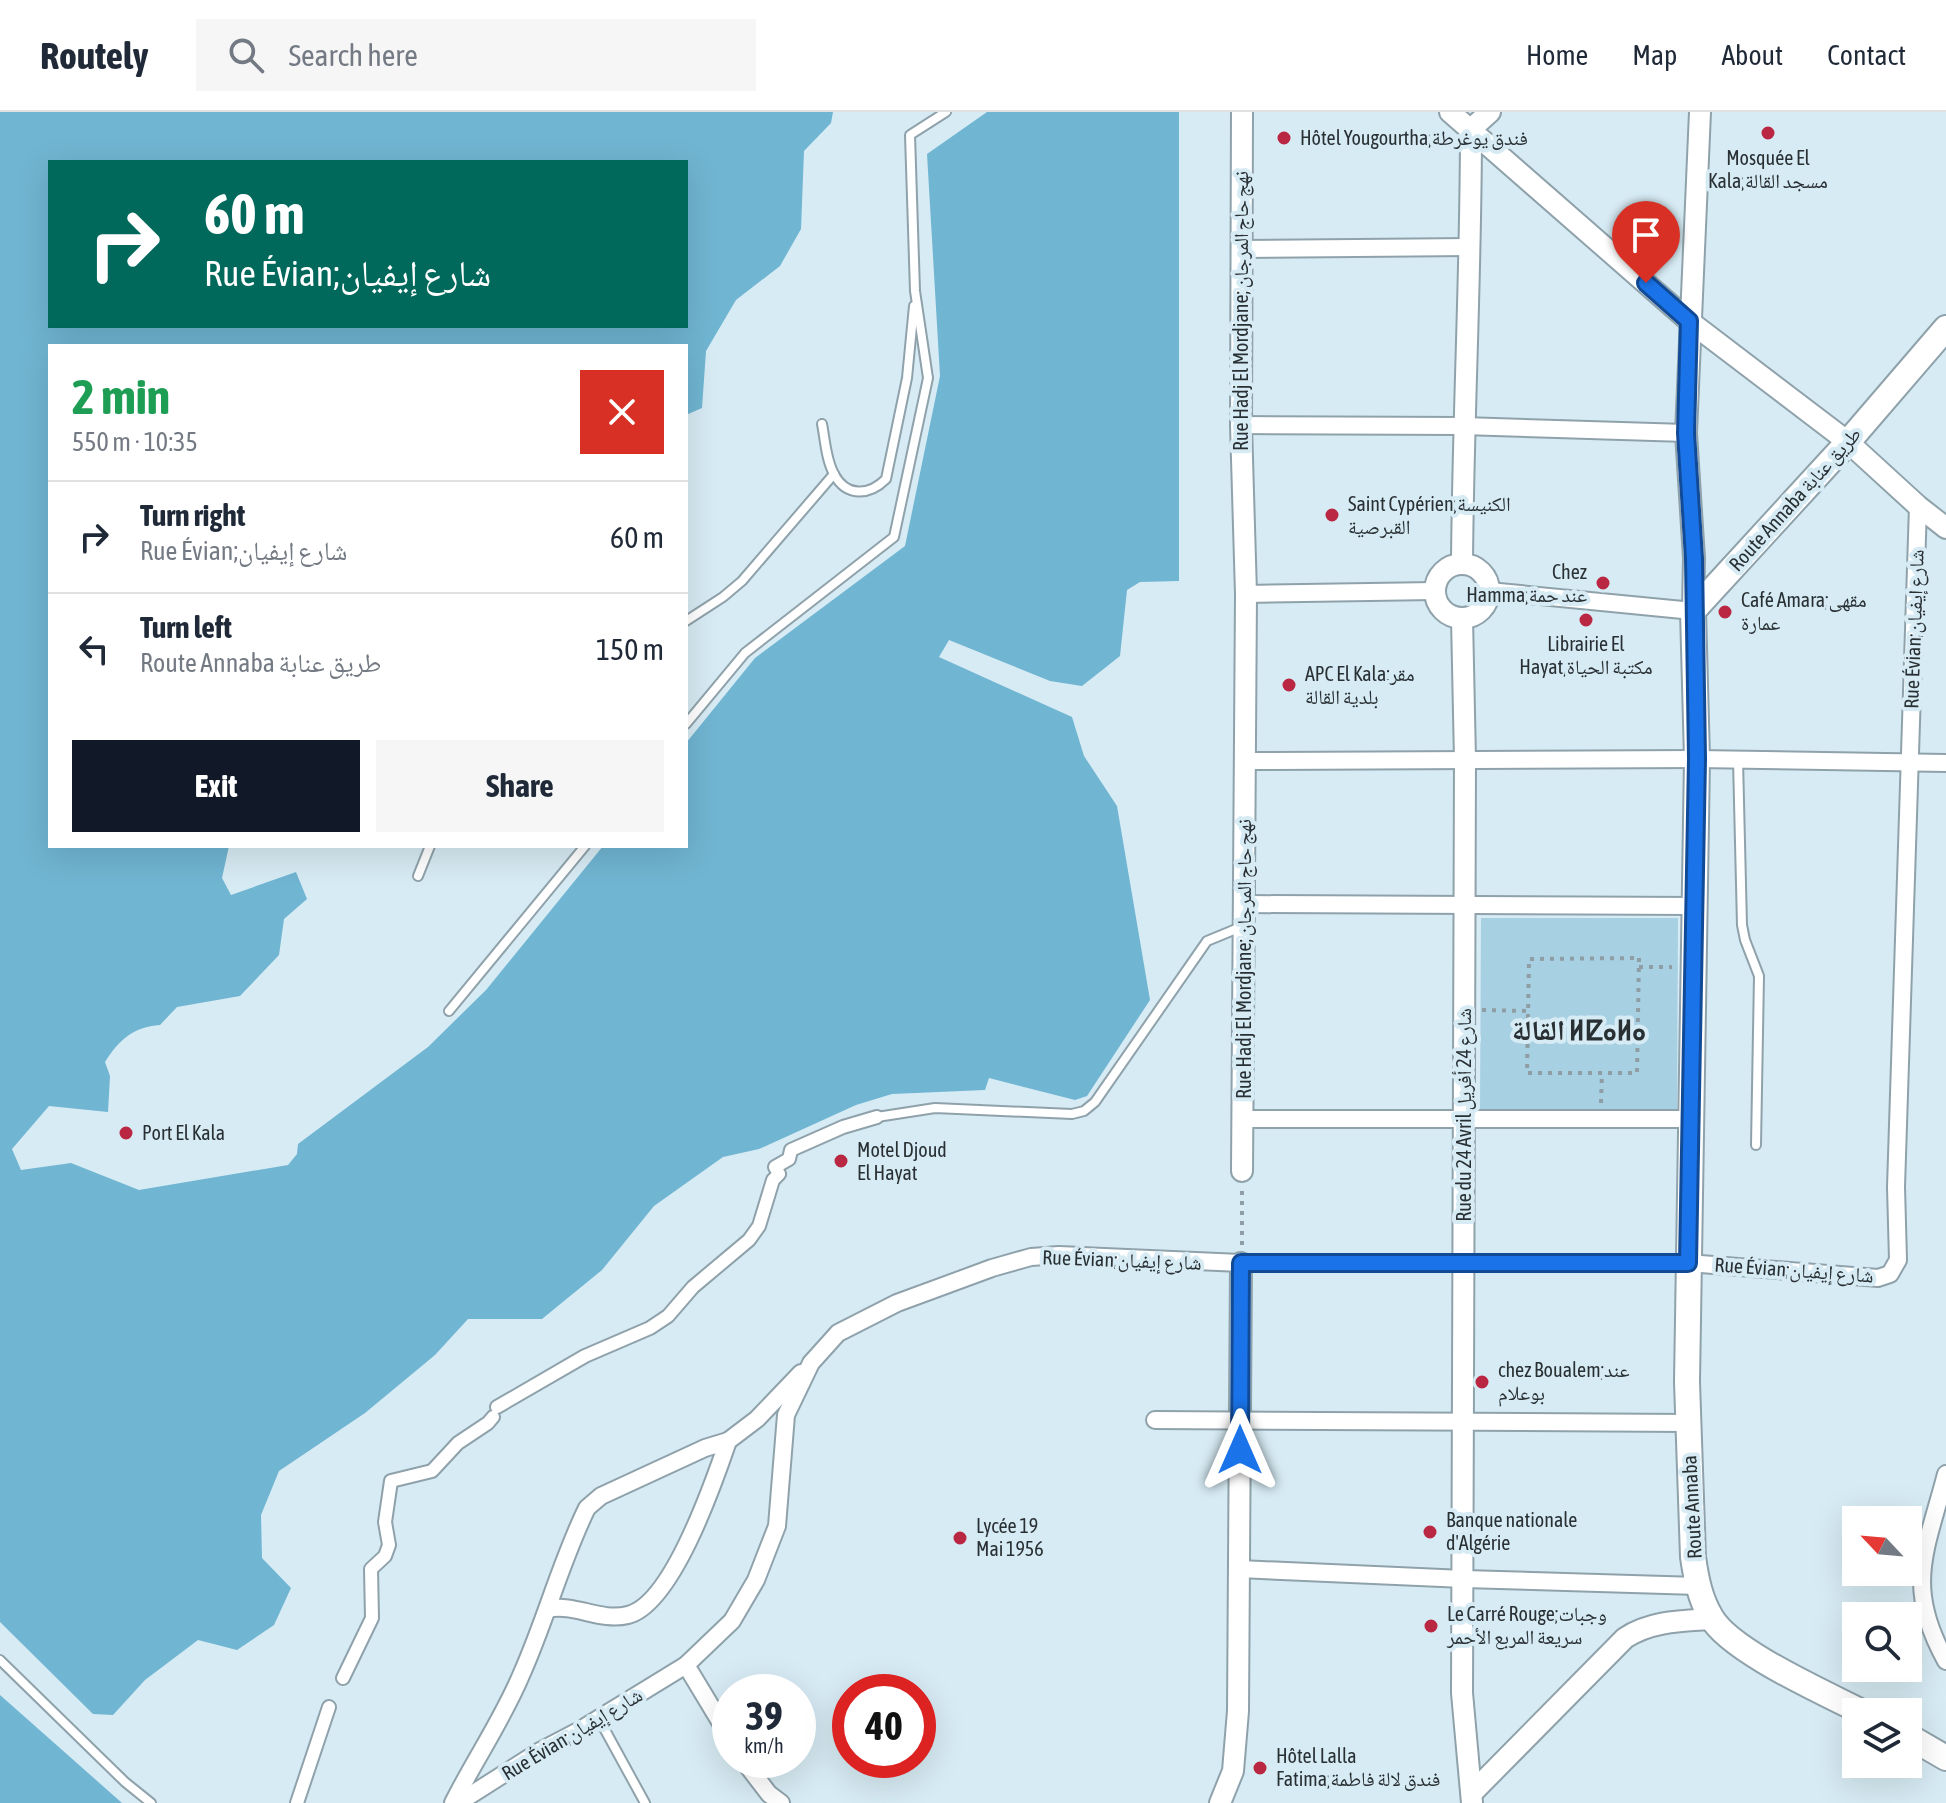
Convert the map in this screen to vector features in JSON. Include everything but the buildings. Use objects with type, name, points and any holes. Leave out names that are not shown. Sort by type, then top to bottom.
[{"type":"main road","name":"Route Annaba طريق عنابة","points":[[1693,611],[1848,442],[1946,328]]},
{"type":"main road","points":[[1688,1263],[1696,906],[1697,759],[1693,611]]},
{"type":"main road","name":"Route Annaba","points":[[1688,1263],[1688,1423],[1693,1557],[1698,1586],[1712,1619],[1736,1641],[1769,1664],[1842,1702]]},
{"type":"main road","points":[[1922,1744],[1946,1758]]},
{"type":"street","name":"Rue Hadj El Mordjane; نهج حاج المرجان","points":[[1242,112],[1241,425],[1246,594],[1242,1171]]},
{"type":"street","points":[[1450,112],[1689,321],[1848,442],[1946,528]]},
{"type":"street","points":[[1462,564],[1463,426],[1471,247],[1471,129],[1490,112]]},
{"type":"street","points":[[1489,591],[1693,611],[1694,558],[1686,433],[1700,112]]},
{"type":"street","points":[[1241,249],[1471,247]]},
{"type":"street","points":[[1241,425],[1463,426],[1686,433]]},
{"type":"street","name":"Rue Évian;شارع إيفيان","points":[[456,1803],[468,1772],[502,1718],[587,1508],[601,1496],[705,1448],[728,1441],[757,1419],[838,1333],[866,1317],[992,1268],[1031,1257],[1059,1255],[1241,1263],[1688,1263],[1878,1278],[1890,1274],[1898,1260],[1896,1187],[1918,506]]},
{"type":"street","points":[[1462,564],[1478,569],[1489,591],[1484,607],[1462,618],[1440,606],[1435,591],[1440,575],[1454,565],[1462,564]]},
{"type":"street","points":[[1246,594],[1435,591]]},
{"type":"street","name":"Rue du 24 Avril شارع 24 أفريل","points":[[1462,618],[1465,760],[1462,1693],[1472,1798]]},
{"type":"street","points":[[1246,761],[1697,759],[1946,763]]},
{"type":"street","points":[[1243,904],[1696,906]]},
{"type":"street","points":[[343,1678],[372,1618],[371,1569],[385,1556],[389,1545],[385,1522],[391,1481],[432,1471],[458,1443],[488,1423],[495,1412],[585,1356],[650,1328],[668,1316],[693,1287],[749,1240],[759,1226],[773,1180],[779,1174],[775,1167],[789,1159],[791,1150],[843,1127],[877,1117]]},
{"type":"street","points":[[1243,1119],[1691,1119]]},
{"type":"street","points":[[1220,1803],[1233,1771],[1236,1752],[1241,1263]]},
{"type":"street","name":"Rue Évian;شارع إيفيان","points":[[456,1803],[686,1665],[732,1621],[744,1602],[777,1526],[786,1415],[811,1363]]},
{"type":"street","points":[[1155,1420],[1688,1423]]},
{"type":"street","points":[[548,1609],[559,1607],[602,1617],[617,1617],[630,1615],[651,1602],[670,1575],[712,1489],[728,1441]]},
{"type":"street","points":[[1946,1474],[1921,1569],[1921,1595],[1931,1634],[1946,1661]]},
{"type":"street","points":[[1239,1569],[1698,1586]]},
{"type":"street","points":[[1472,1798],[1625,1638],[1636,1630],[1660,1623],[1712,1619]]},
{"type":"street","points":[[686,1665],[712,1708]]},
{"type":"street","points":[[297,1803],[329,1707]]},
{"type":"street","points":[[757,1778],[781,1803]]},
{"type":"lane","points":[[688,722],[745,653],[894,537],[928,378],[915,291],[910,135],[946,112]]},
{"type":"lane","points":[[822,424],[834,474],[849,490],[864,493],[875,489],[886,479],[907,378],[915,291]]},
{"type":"lane","points":[[688,620],[742,581],[834,474]]},
{"type":"lane","points":[[1738,760],[1742,925],[1759,976],[1756,1145]]},
{"type":"lane","points":[[418,876],[429,848]]},
{"type":"lane","points":[[449,1011],[583,848]]},
{"type":"lane","points":[[877,1117],[935,1108],[1072,1114],[1084,1111],[1095,1102],[1207,941],[1243,927]]},
{"type":"lane","points":[[0,1660],[125,1782],[151,1803]]},
{"type":"lane","points":[[598,1719],[645,1803]]},
{"type":"path","points":[[1639,958],[1639,967],[1637,1073],[1527,1073],[1529,959],[1639,958]]},
{"type":"path","points":[[1639,967],[1694,966]]},
{"type":"path","points":[[1463,1010],[1528,1011]]},
{"type":"path","points":[[1601,1114],[1602,1073]]},
{"type":"path","points":[[1241,1263],[1242,1171]]},
{"type":"shaded area","points":[[0,112],[833,112],[831,123],[804,151],[801,229],[780,266],[736,300],[706,351],[702,408],[688,414],[688,344],[48,344],[48,848],[229,848],[222,878],[231,895],[296,872],[307,899],[284,919],[279,955],[240,996],[177,1007],[160,1025],[134,1032],[116,1047],[105,1062],[110,1076],[108,1112],[49,1106],[12,1149],[21,1170],[71,1163],[139,1190],[288,1165],[297,1154],[298,1144],[428,1047],[486,990],[601,848],[688,848],[688,741],[755,658],[905,546],[940,376],[927,154],[987,112],[1179,112],[1179,581],[1140,582],[1127,590],[1120,656],[1082,686],[1050,681],[949,640],[939,657],[1072,717],[1084,756],[1117,806],[1150,1000],[1087,1096],[1075,1100],[989,1078],[985,1090],[892,1094],[856,1105],[759,1149],[723,1157],[654,1206],[602,1270],[542,1319],[468,1319],[435,1355],[365,1413],[279,1471],[261,1515],[262,1558],[291,1588],[274,1625],[237,1650],[198,1640],[145,1680],[113,1715],[93,1714],[0,1622]]},
{"type":"shaded area","points":[[1481,918],[1678,918],[1677,1114],[1480,1114]]},
{"type":"shaded area","points":[[0,1695],[122,1803],[0,1803]]},
{"type":"place","name":"Mosquée El Kala;مسجد القالة","points":[[1768,133]]},
{"type":"place","name":"Hôtel Yougourtha;فندق يوغرطة","points":[[1284,138]]},
{"type":"place","name":"Saint Cypérien;الكنيسة القبرصية","points":[[1332,515]]},
{"type":"place","name":"Chez Hamma;عند حمة","points":[[1603,583]]},
{"type":"place","name":"Café Amara;مقهى عمارة","points":[[1725,612]]},
{"type":"place","name":"Librairie El Hayat;مكتبة الحياة","points":[[1586,620]]},
{"type":"place","name":"APC El Kala;مقر بلدية القالة","points":[[1289,685]]},
{"type":"place","name":"Port El Kala","points":[[126,1133]]},
{"type":"place","name":"Motel Djoud El Hayat","points":[[841,1161]]},
{"type":"place","name":"chez Boualem;عند بوعلام","points":[[1482,1382]]},
{"type":"place","name":"Banque nationale d'Algérie","points":[[1430,1532]]},
{"type":"place","name":"Lycée 19 Mai 1956","points":[[960,1538]]},
{"type":"place","name":"Le Carré Rouge;وجبات سريعة المربع الأحمر","points":[[1431,1626]]},
{"type":"place","name":"Hôtel Lalla Fatima;فندق لالة فاطمة","points":[[1260,1768]]},
{"type":"district","name":"القالة ⵍⵇⴰⵍⴰ","points":[[1579,1030]]},
{"type":"route","points":[[1240,1450],[1241,1263],[1688,1263],[1697,759],[1694,558],[1686,433],[1689,321],[1646,283]]}]
